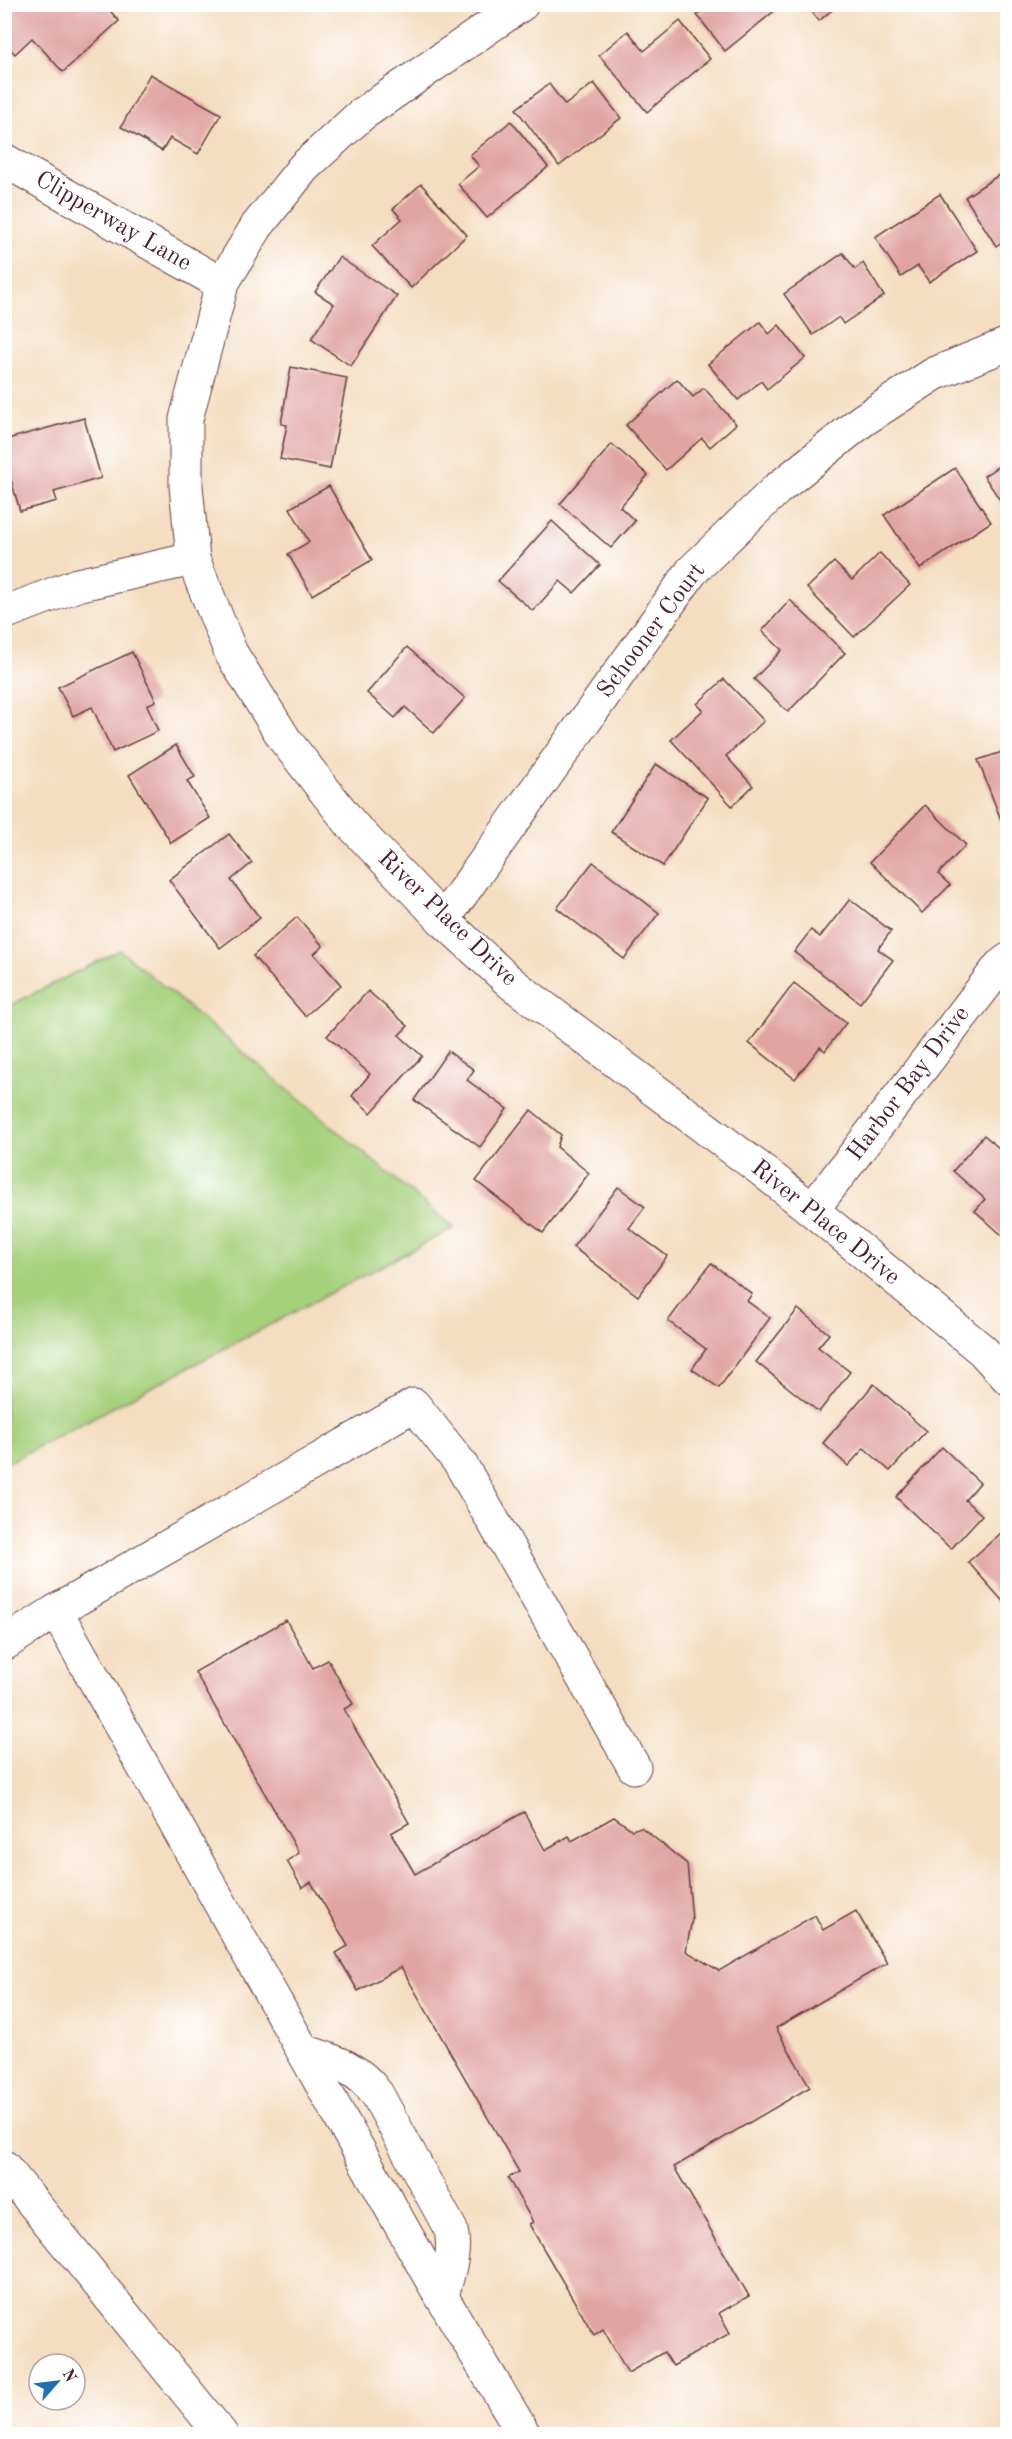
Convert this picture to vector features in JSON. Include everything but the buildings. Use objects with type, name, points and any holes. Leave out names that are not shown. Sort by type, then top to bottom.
[{"type":"street","name":"River Place Drive","points":[[522,4],[361,115],[304,166],[257,226],[222,284],[186,419],[186,486],[194,559],[231,653],[285,740],[351,824],[443,920],[511,983],[812,1210],[982,1350],[1008,1378]]},
{"type":"street","name":"Clipperway Lane","points":[[4,160],[222,284]]},
{"type":"street","name":"Schooner Court","points":[[443,920],[692,571],[776,490],[863,420],[934,374],[1008,344]]},
{"type":"street","points":[[4,613],[77,585],[194,559]]},
{"type":"street","name":"Harbor Bay Drive","points":[[812,1210],[999,966],[1008,960]]},
{"type":"street","points":[[4,1644],[56,1611],[414,1405],[460,1463],[634,1767]]},
{"type":"street","points":[[56,1611],[442,2296],[524,2434]]},
{"type":"street","points":[[303,2051],[339,2062],[355,2070],[368,2080],[377,2094],[451,2230],[453,2253],[442,2296]]},
{"type":"street","points":[[4,2167],[221,2434]]},
{"type":"green space","points":[[120,950],[454,1228],[5,1464],[5,1008]]}]
